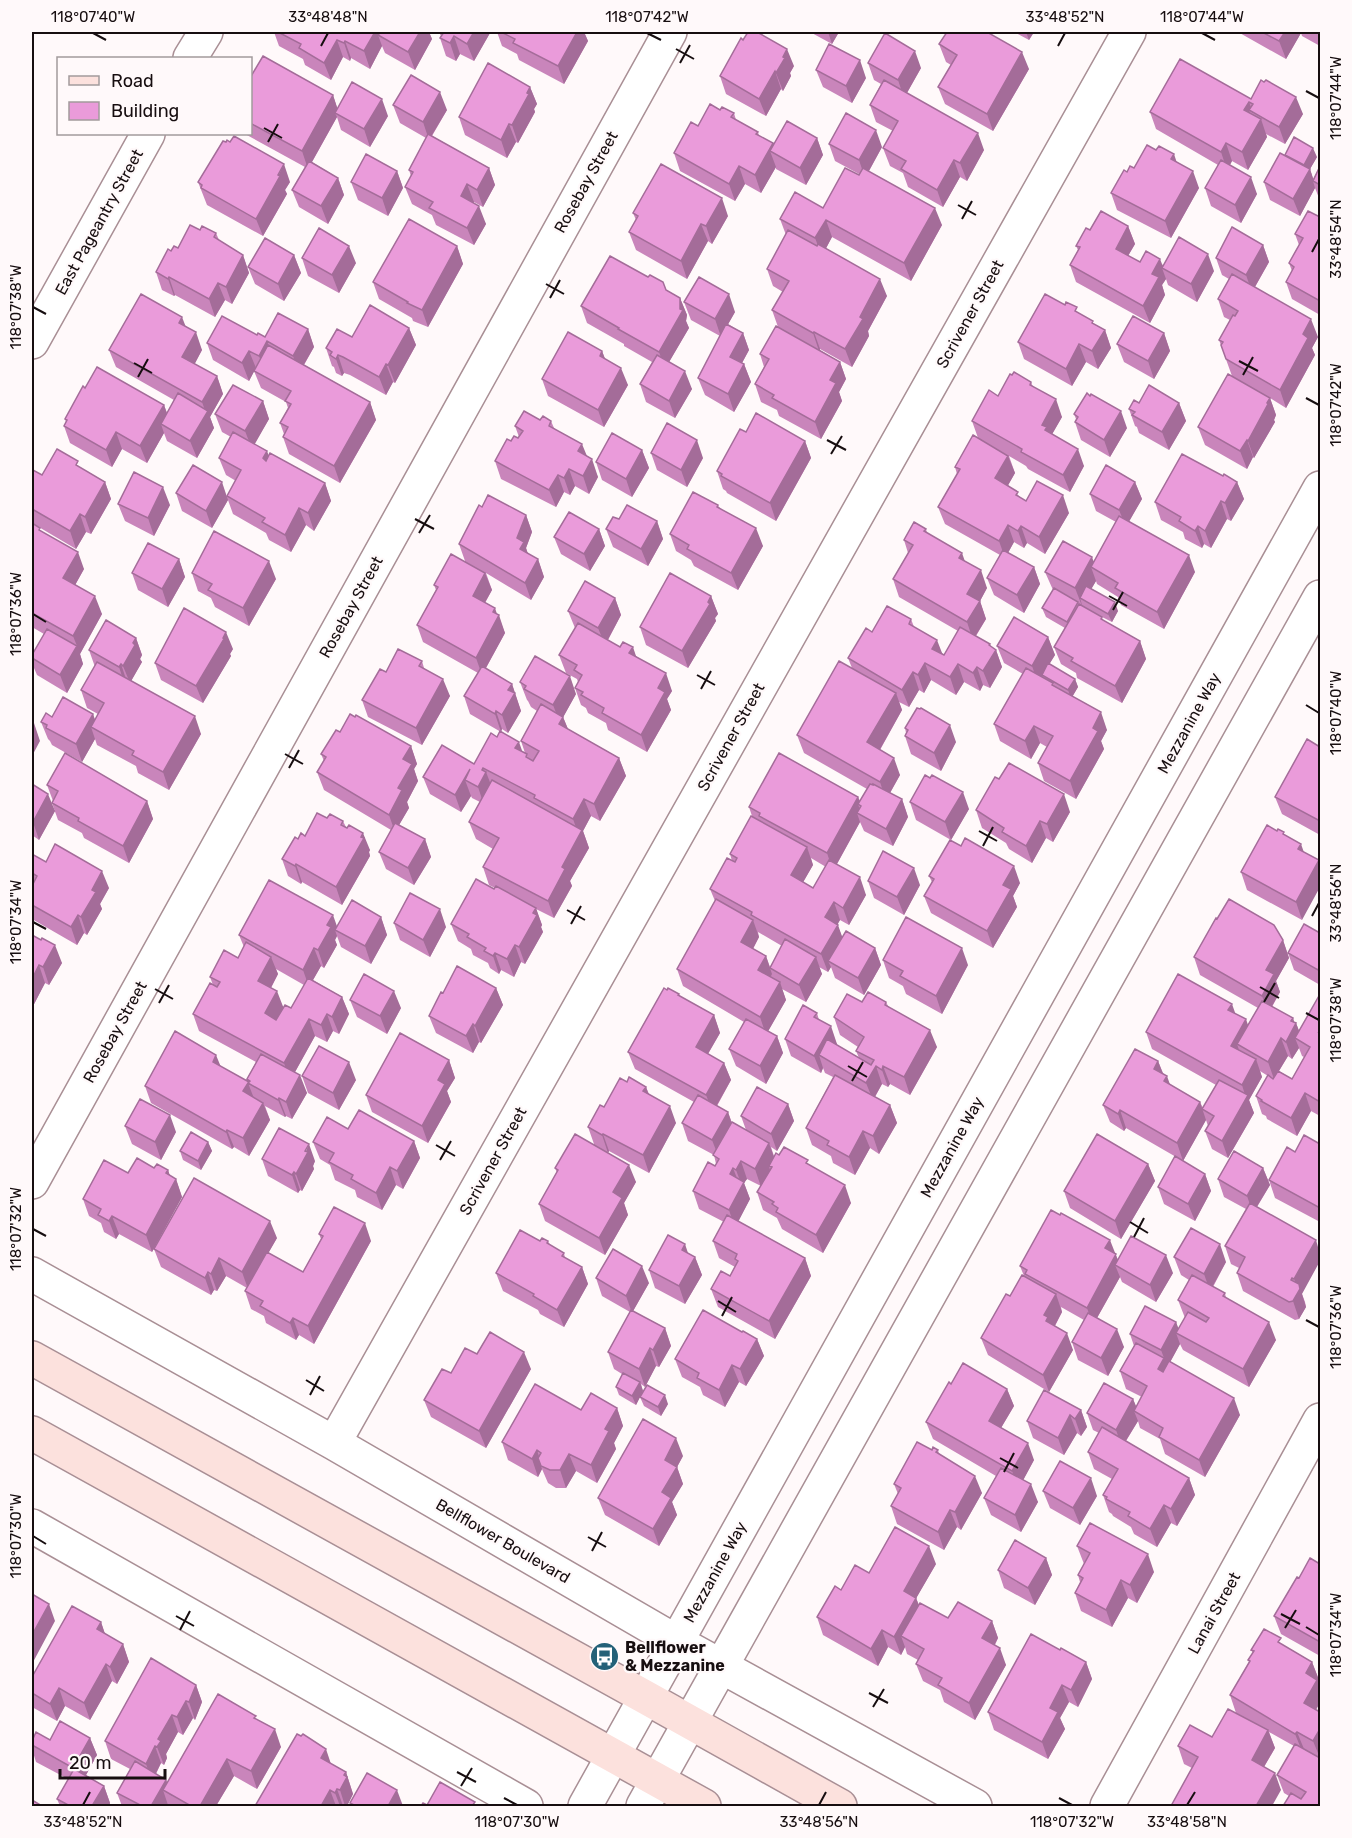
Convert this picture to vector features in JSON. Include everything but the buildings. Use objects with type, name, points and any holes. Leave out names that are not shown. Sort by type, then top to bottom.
[{"type":"main road","points":[[32,1358],[840,1806]]},
{"type":"main road","points":[[32,1432],[613,1756],[650,1794],[704,1806]]},
{"type":"street","points":[[191,57],[206,32]]},
{"type":"street","name":"Rosebay Street","points":[[32,1182],[670,32]]},
{"type":"street","name":"Scrivener Street","points":[[334,1443],[1129,32]]},
{"type":"street","name":"East Pageantry Street","points":[[32,342],[147,135]]},
{"type":"street","name":"Mezzanine Way","points":[[585,1806],[1320,488]]},
{"type":"street","points":[[650,1794],[1320,597]]},
{"type":"street","name":"Bellflower Boulevard","points":[[32,1274],[334,1443],[677,1642],[975,1806]]},
{"type":"street","name":"Lanai Street","points":[[1107,1806],[1320,1420]]},
{"type":"street","points":[[32,1526],[526,1806]]},
{"type":"place","name":"Bellflower & Mezzanine","points":[[604,1656]]}]
